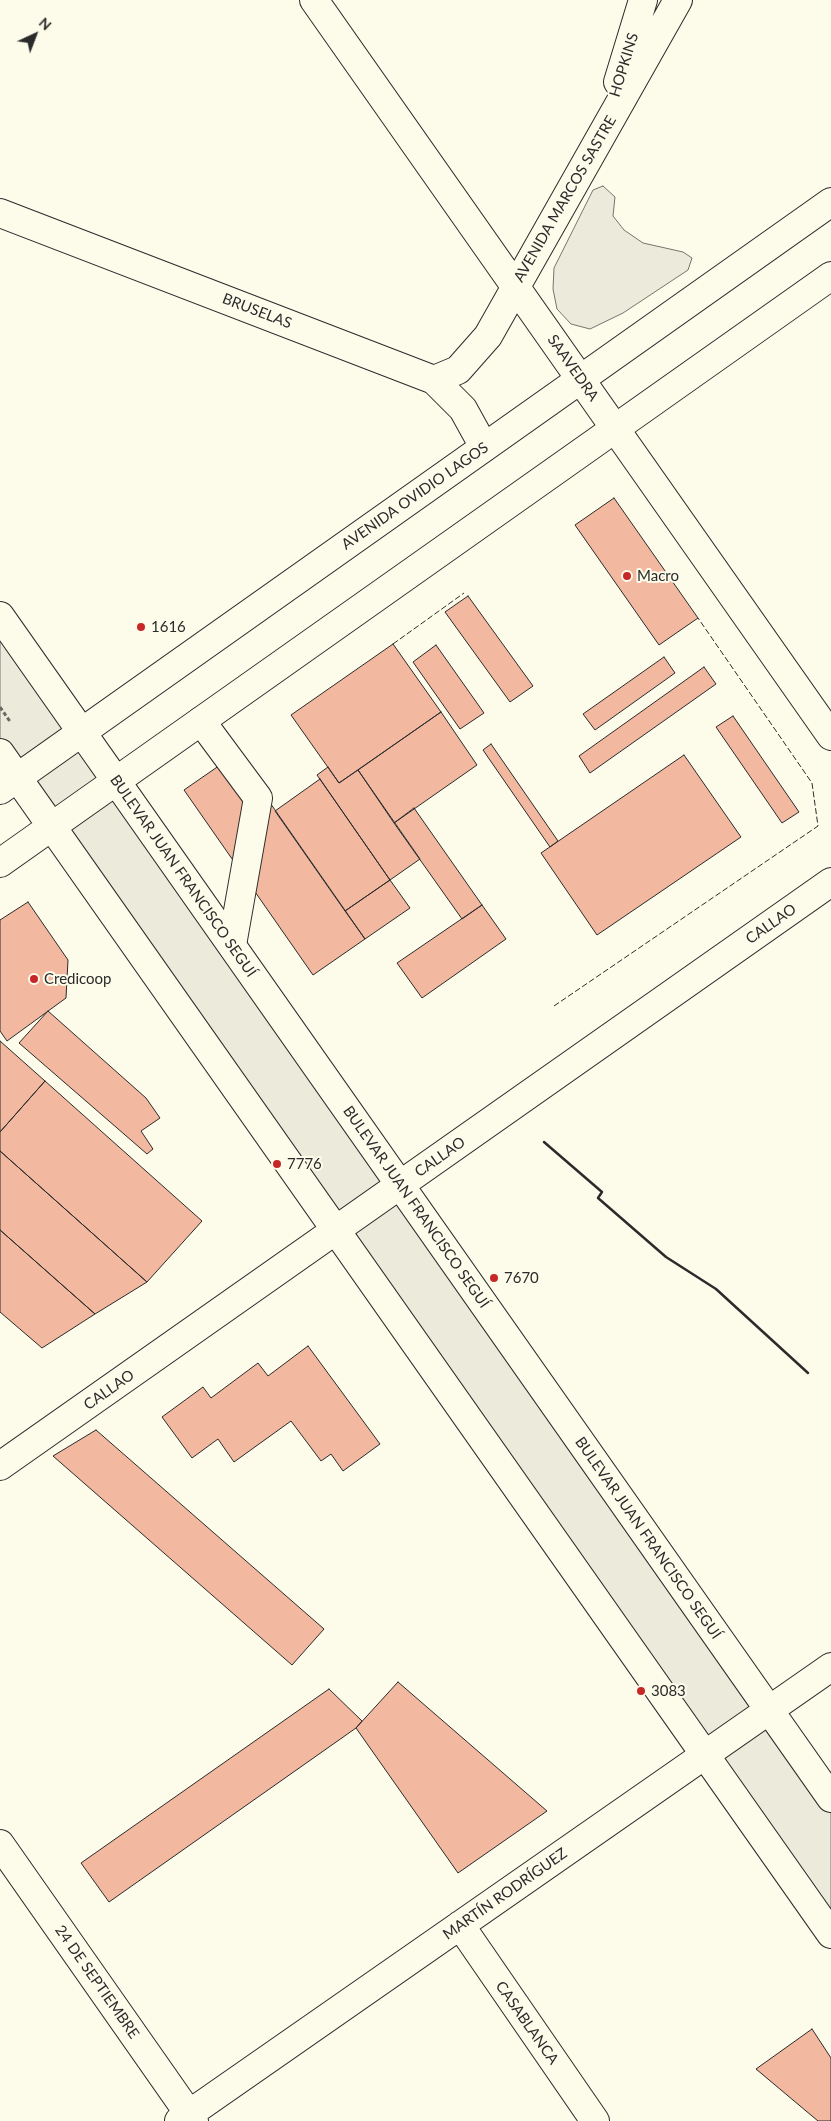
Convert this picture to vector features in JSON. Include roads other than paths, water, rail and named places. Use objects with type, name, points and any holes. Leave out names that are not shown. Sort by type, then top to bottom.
[{"type":"main road","name":"SAAVEDRA","points":[[314,0],[831,736]]},
{"type":"main road","name":"HOPKINS","points":[[604,130],[643,0]]},
{"type":"main road","name":"AVENIDA MARCOS SASTRE","points":[[434,380],[458,370],[488,336],[678,0]]},
{"type":"main road","name":"AVENIDA OVIDIO LAGOS","points":[[9,784],[831,202]]},
{"type":"main road","name":"BRUSELAS","points":[[0,213],[434,380],[463,409],[484,447]]},
{"type":"main road","points":[[0,863],[831,276]]},
{"type":"main road","name":"BULEVAR JUAN FRANCISCO SEGUÍ","points":[[0,616],[831,1798]]},
{"type":"main road","points":[[201,721],[258,798],[232,945]]},
{"type":"main road","points":[[0,753],[9,784],[52,826],[831,1934]]},
{"type":"main road","name":"CALLAO","points":[[0,1466],[831,882]]},
{"type":"main road","name":"MARTÍN RODRÍGUEZ","points":[[187,2119],[831,1667]]},
{"type":"main road","name":"24 DE SEPTIEMBRE","points":[[0,1844],[187,2119]]},
{"type":"main road","name":"CASABLANCA","points":[[460,1926],[595,2121]]},
{"type":"place","name":"Macro","points":[[627,576]]},
{"type":"place","name":"1616","points":[[141,627]]},
{"type":"place","name":"Credicoop","points":[[34,979]]},
{"type":"place","name":"7776","points":[[277,1164]]},
{"type":"place","name":"7670","points":[[494,1278]]},
{"type":"place","name":"3083","points":[[641,1691]]}]
